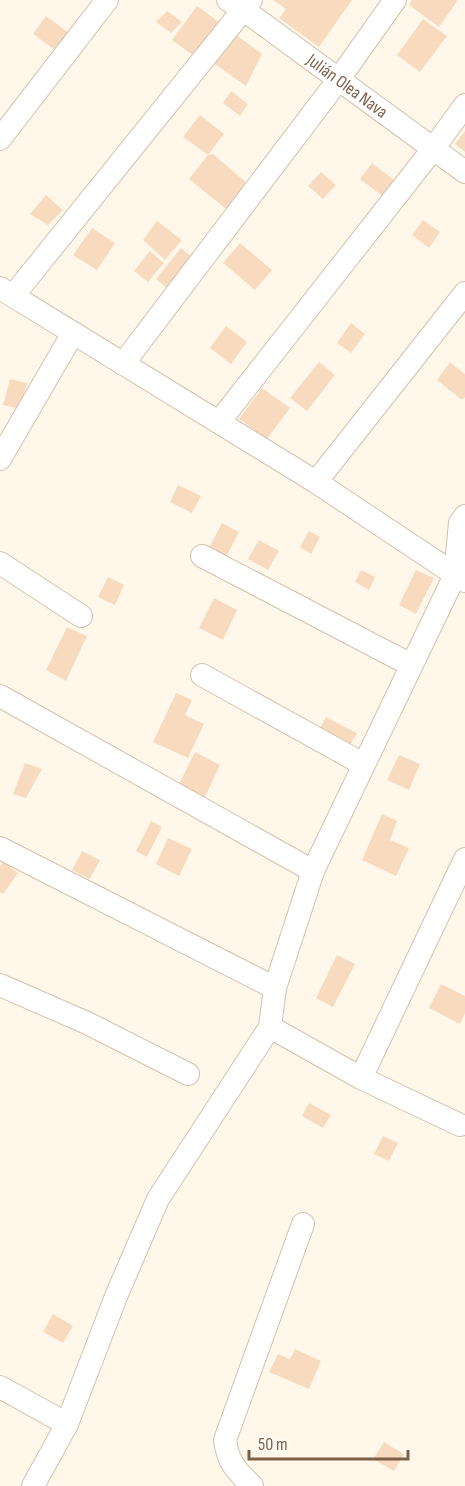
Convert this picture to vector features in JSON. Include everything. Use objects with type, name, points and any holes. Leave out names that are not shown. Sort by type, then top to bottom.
[{"type":"street","points":[[0,139],[107,0]]},
{"type":"street","points":[[123,364],[339,79],[395,0]]},
{"type":"street","points":[[241,3],[7,292],[316,482],[460,578]]},
{"type":"street","name":"Julián Olea Nava","points":[[241,3],[465,172]]},
{"type":"street","points":[[219,422],[465,105]]},
{"type":"street","points":[[316,482],[465,293]]},
{"type":"street","points":[[1,453],[73,333]]},
{"type":"street","points":[[33,1486],[67,1424],[117,1294],[158,1199],[270,1027],[274,988],[313,871],[411,665],[460,578],[460,523],[465,516]]},
{"type":"street","points":[[202,556],[411,665]]},
{"type":"street","points":[[0,563],[81,616]]},
{"type":"street","points":[[202,675],[363,765]]},
{"type":"street","points":[[0,696],[313,871]]},
{"type":"street","points":[[0,848],[274,988]]},
{"type":"street","points":[[361,1078],[465,859]]},
{"type":"street","points":[[0,986],[87,1023],[188,1074]]},
{"type":"street","points":[[270,1027],[361,1078],[460,1125]]},
{"type":"street","points":[[252,1486],[235,1470],[227,1456],[225,1440],[303,1224]]},
{"type":"street","points":[[0,1387],[67,1424]]},
{"type":"building","points":[[273,0],[352,0],[319,47],[279,18],[286,9]]},
{"type":"building","points":[[412,0],[458,0],[439,27],[409,5]]},
{"type":"building","points":[[197,6],[219,22],[194,56],[172,40]]},
{"type":"building","points":[[167,11],[182,22],[171,33],[156,22]]},
{"type":"building","points":[[46,16],[69,33],[55,50],[33,34]]},
{"type":"building","points":[[423,19],[447,36],[420,72],[397,55]]},
{"type":"building","points":[[235,34],[262,54],[246,86],[215,64]]},
{"type":"building","points":[[231,91],[248,104],[240,116],[223,103]]},
{"type":"building","points":[[200,115],[224,134],[208,155],[183,137]]},
{"type":"building","points":[[465,131],[465,152],[455,144]]},
{"type":"building","points":[[213,154],[249,185],[231,213],[189,179],[208,155]]},
{"type":"building","points":[[372,163],[399,184],[388,200],[360,179]]},
{"type":"building","points":[[321,172],[336,185],[323,199],[308,186]]},
{"type":"building","points":[[46,195],[63,210],[48,225],[30,214]]},
{"type":"building","points":[[423,220],[440,232],[429,248],[412,235]]},
{"type":"building","points":[[157,221],[182,240],[165,260],[143,240]]},
{"type":"building","points":[[92,228],[115,243],[97,270],[73,255]]},
{"type":"building","points":[[240,243],[272,270],[255,290],[223,263]]},
{"type":"building","points":[[181,248],[193,258],[168,289],[156,279]]},
{"type":"building","points":[[150,251],[164,263],[148,282],[134,271]]},
{"type":"building","points":[[351,323],[365,334],[351,353],[337,343]]},
{"type":"building","points":[[226,326],[247,342],[231,364],[210,348]]},
{"type":"building","points":[[319,362],[335,375],[307,411],[290,398]]},
{"type":"building","points":[[450,362],[465,374],[465,397],[462,400],[437,380]]},
{"type":"building","points":[[10,379],[27,383],[20,409],[3,405]]},
{"type":"building","points":[[262,388],[290,408],[267,439],[239,419]]},
{"type":"building","points":[[178,485],[201,496],[192,513],[170,502]]},
{"type":"building","points":[[222,523],[239,532],[225,559],[208,550]]},
{"type":"building","points":[[309,531],[320,537],[311,554],[300,547]]},
{"type":"building","points":[[259,540],[279,551],[268,570],[248,559]]},
{"type":"building","points":[[361,570],[375,577],[369,590],[355,582]]},
{"type":"building","points":[[416,570],[434,578],[416,614],[399,605]]},
{"type":"building","points":[[108,577],[124,585],[115,605],[98,597]]},
{"type":"building","points":[[214,598],[237,610],[223,640],[199,628]]},
{"type":"building","points":[[67,627],[87,636],[66,681],[46,670]]},
{"type":"building","points":[[176,693],[192,700],[185,715],[204,724],[188,758],[153,742]]},
{"type":"building","points":[[326,717],[357,733],[348,749],[318,732]]},
{"type":"building","points":[[195,752],[220,765],[204,799],[178,786]]},
{"type":"building","points":[[399,755],[420,764],[409,790],[387,780]]},
{"type":"building","points":[[25,763],[42,769],[26,798],[13,794]]},
{"type":"building","points":[[382,814],[397,821],[390,840],[409,848],[396,876],[362,860]]},
{"type":"building","points":[[151,821],[162,827],[147,857],[136,851]]},
{"type":"building","points":[[168,838],[192,849],[179,876],[156,864]]},
{"type":"building","points":[[82,851],[100,860],[90,879],[72,870]]},
{"type":"building","points":[[3,862],[18,873],[3,894],[0,892],[0,866]]},
{"type":"building","points":[[337,955],[355,964],[333,1007],[316,998]]},
{"type":"building","points":[[441,984],[465,996],[465,1013],[460,1024],[429,1008]]},
{"type":"building","points":[[309,1103],[331,1115],[323,1128],[302,1116]]},
{"type":"building","points":[[383,1136],[398,1143],[389,1161],[374,1154]]},
{"type":"building","points":[[53,1314],[73,1326],[63,1343],[43,1332]]},
{"type":"building","points":[[295,1349],[321,1361],[309,1389],[269,1372],[278,1354],[290,1359]]},
{"type":"building","points":[[384,1442],[404,1454],[394,1471],[373,1459]]}]
